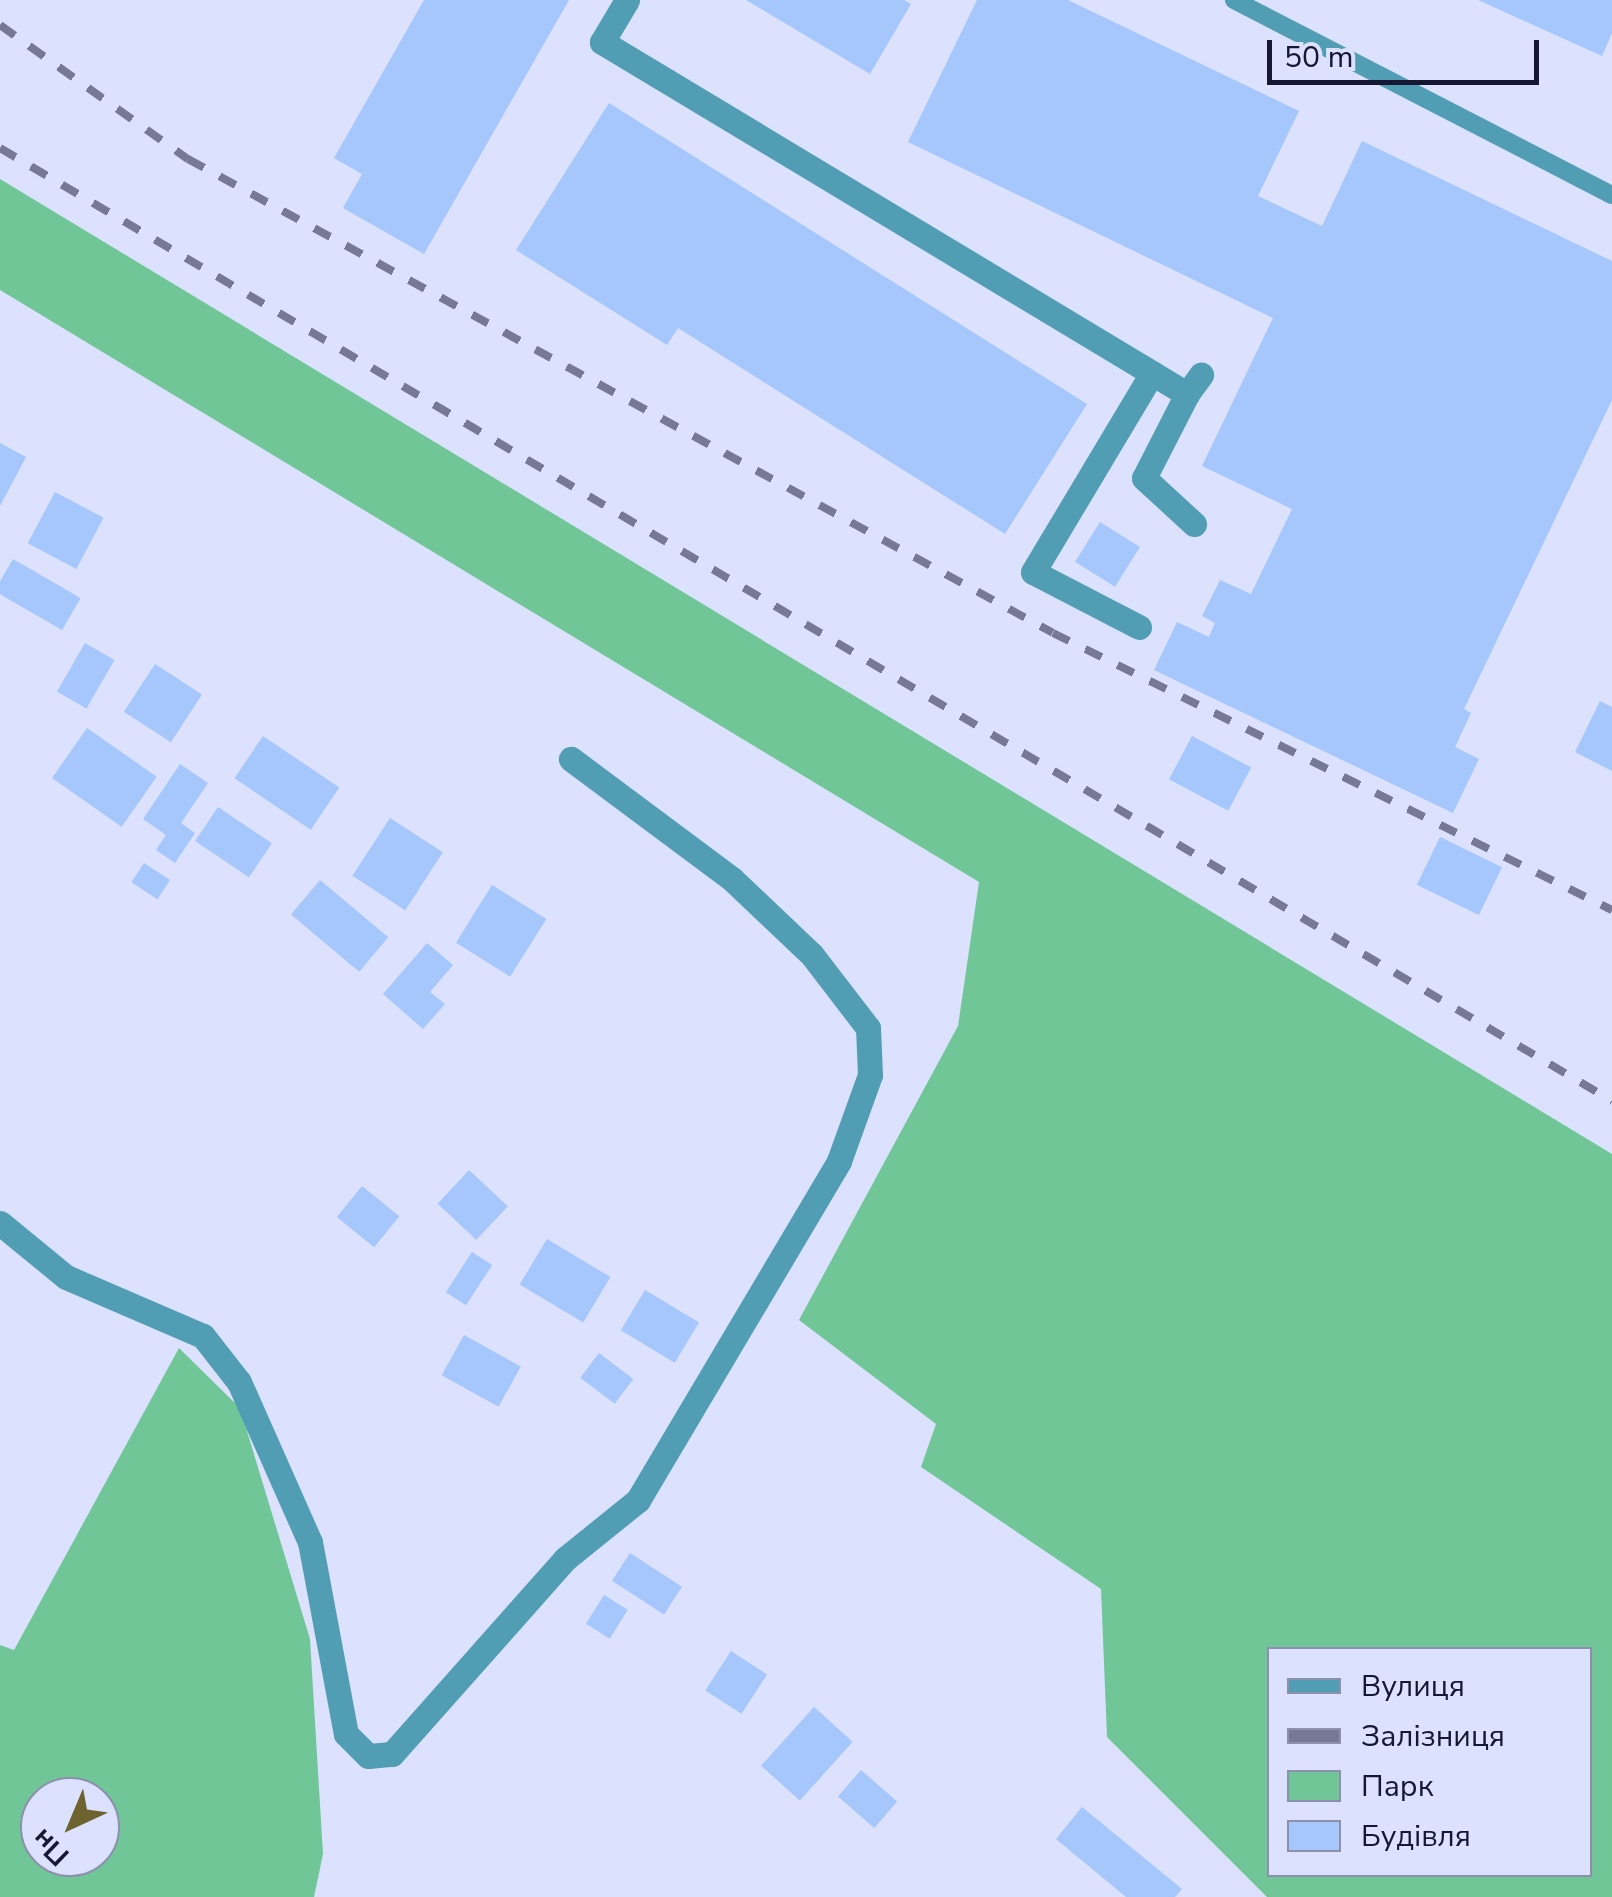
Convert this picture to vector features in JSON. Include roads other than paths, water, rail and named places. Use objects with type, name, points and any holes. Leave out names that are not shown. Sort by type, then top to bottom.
[{"type":"street","points":[[627,0],[602,42],[1152,373],[1194,384],[1144,478]]},
{"type":"street","points":[[1138,627],[1032,572],[1152,373]]},
{"type":"street","points":[[1102,457],[1144,478],[1194,524]]},
{"type":"street","points":[[0,1223],[66,1277],[204,1336],[240,1382],[310,1542],[346,1734],[368,1756],[392,1754],[565,1559],[638,1500],[839,1161],[870,1075],[868,1028],[812,955],[732,880],[570,759]]},
{"type":"lane","points":[[1234,0],[1612,196]]},
{"type":"railway","points":[[0,25],[188,159],[1053,633],[1612,910]]},
{"type":"railway","points":[[0,148],[1612,1101]]}]
